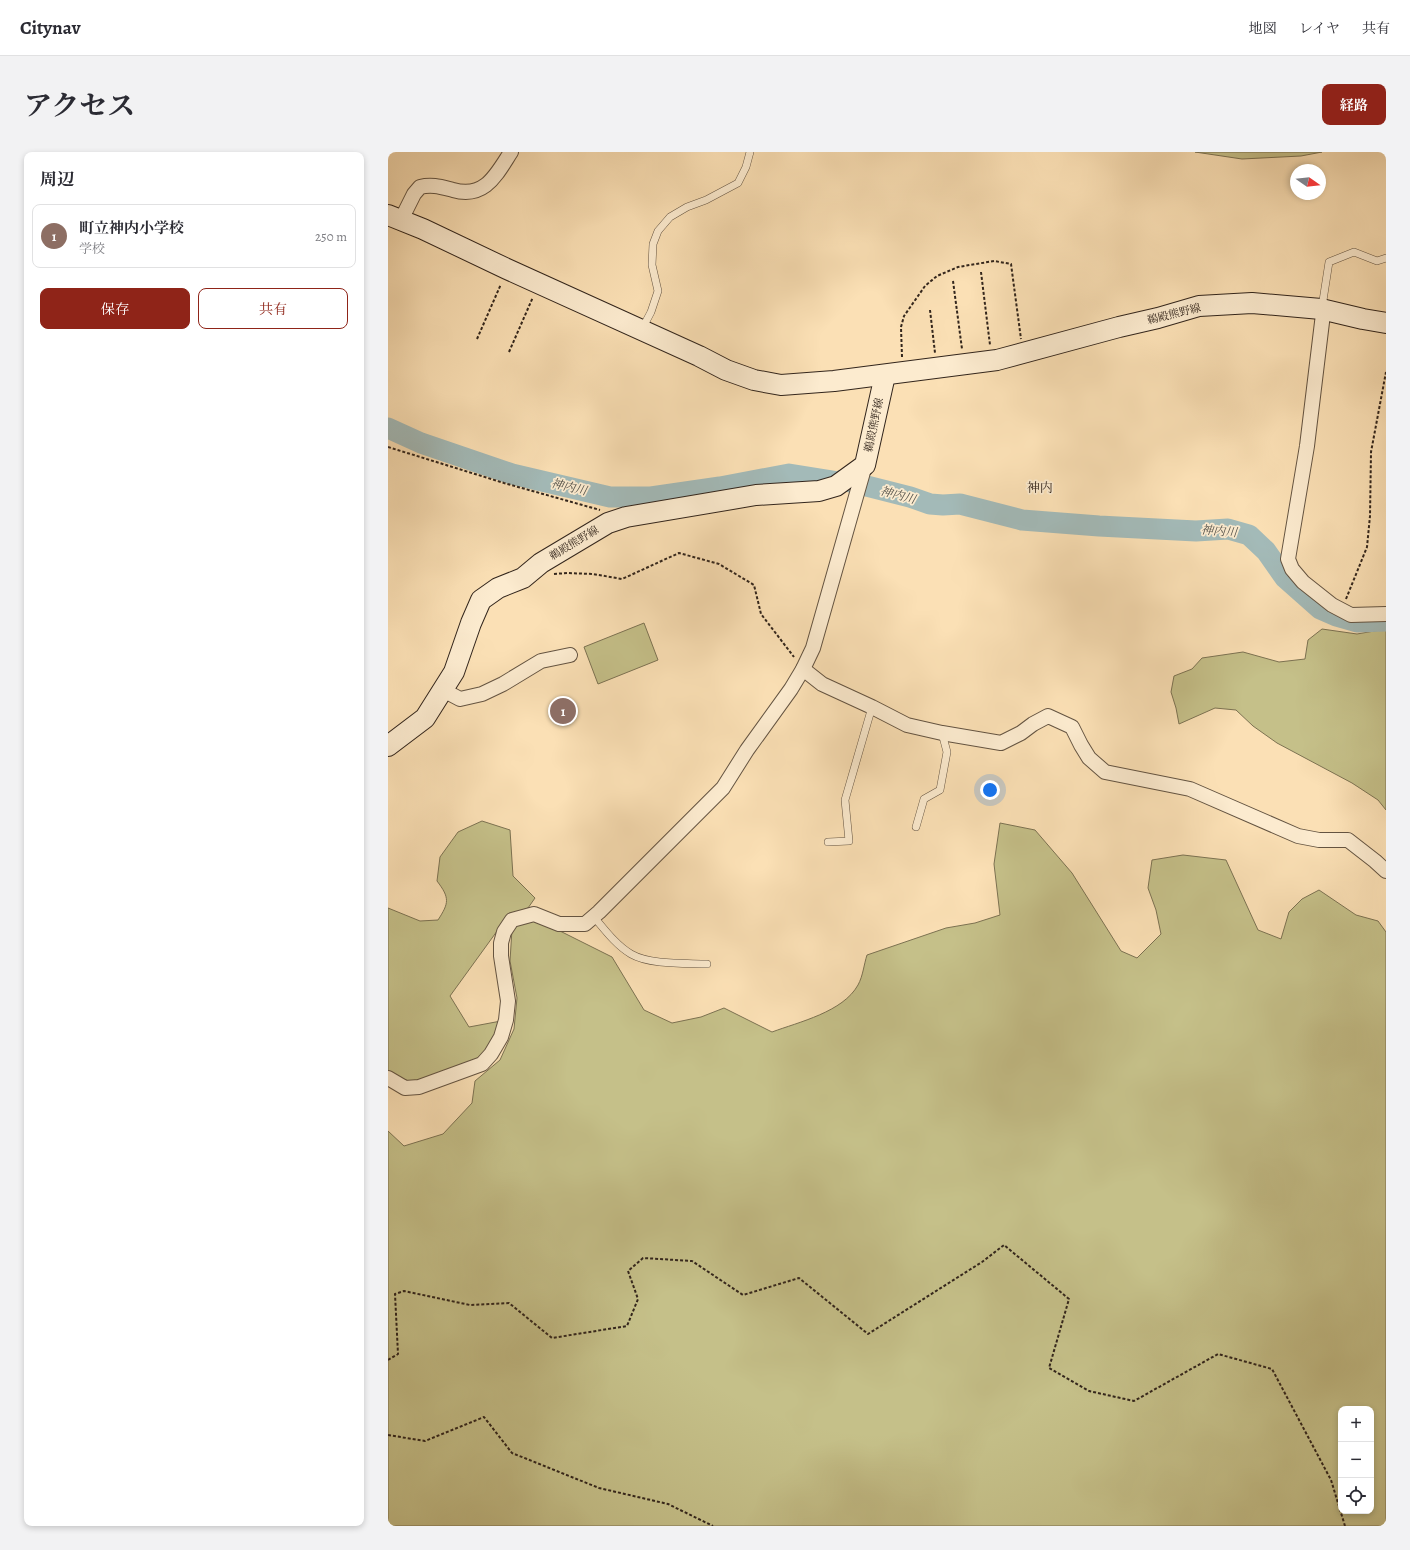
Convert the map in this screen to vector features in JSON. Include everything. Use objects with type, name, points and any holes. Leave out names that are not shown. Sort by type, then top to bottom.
[{"type":"main road","points":[[395,218],[423,229],[699,356],[726,370],[754,380],[781,385],[894,374]]},
{"type":"main road","name":"鵜殿熊野線","points":[[388,746],[425,718],[443,690],[454,672],[471,623],[481,600],[498,588],[523,578],[541,564],[608,523],[626,517],[670,508],[756,495],[819,491],[836,486],[865,464],[894,374],[992,360],[1158,318],[1199,306],[1252,303],[1321,310],[1386,323]]},
{"type":"street","points":[[395,218],[420,187],[438,186],[460,192],[474,192],[489,184],[511,152]]},
{"type":"street","points":[[1321,310],[1323,314],[1316,380],[1307,446],[1288,558],[1292,569],[1302,582],[1332,605],[1351,615],[1386,614]]},
{"type":"street","points":[[388,1078],[405,1088],[419,1087],[482,1064],[491,1054],[501,1036],[506,1020],[508,1002],[501,956],[501,943],[504,932],[512,920],[534,914],[560,924],[585,924],[594,917],[723,788],[747,750],[791,689],[813,648],[865,464]]},
{"type":"street","points":[[443,690],[460,699],[482,694],[503,684],[541,661],[570,655]]},
{"type":"street","points":[[803,669],[822,684],[907,725],[942,733],[1001,743],[1021,734],[1033,724],[1048,716],[1072,727],[1089,758],[1105,772],[1190,789],[1298,836],[1319,840],[1348,840],[1386,871]]},
{"type":"lane","points":[[641,330],[651,312],[658,292],[652,265],[653,244],[658,231],[670,217],[687,207],[706,200],[738,183],[746,167],[750,152]]},
{"type":"lane","points":[[1321,310],[1329,262],[1354,252],[1377,261],[1384,260]]},
{"type":"lane","points":[[828,842],[849,841],[845,800],[872,707]]},
{"type":"lane","points":[[916,827],[924,799],[940,790],[947,752],[942,733]]},
{"type":"lane","points":[[594,917],[616,942],[632,954],[655,961],[707,964]]},
{"type":"path","points":[[894,374],[904,316],[926,286],[937,276],[958,267],[994,260],[1011,264],[1023,353]]},
{"type":"path","points":[[477,340],[508,269]]},
{"type":"path","points":[[981,272],[992,360]]},
{"type":"path","points":[[953,281],[964,364]]},
{"type":"path","points":[[509,352],[539,283]]},
{"type":"path","points":[[930,310],[937,368]]},
{"type":"path","points":[[1342,610],[1367,547],[1370,516],[1371,452],[1386,372]]},
{"type":"path","points":[[388,447],[504,483],[603,510]]},
{"type":"path","points":[[552,574],[594,574],[622,579],[679,553],[719,564],[754,585],[761,614],[803,669]]},
{"type":"path","points":[[388,1360],[398,1354],[395,1294],[404,1291],[470,1305],[509,1303],[552,1338],[627,1326],[638,1299],[628,1271],[643,1258],[692,1261],[743,1295],[799,1278],[868,1334],[982,1262],[1004,1245],[1069,1299],[1050,1368],[1090,1391],[1134,1401],[1218,1354],[1272,1369],[1331,1480],[1345,1526]]},
{"type":"path","points":[[388,1435],[425,1441],[484,1417],[512,1453],[599,1488],[668,1504],[713,1526]]},
{"type":"shaded area","points":[[1195,152],[1322,152],[1301,156],[1242,159]]},
{"type":"shaded area","points":[[644,623],[658,660],[598,684],[584,647]]},
{"type":"shaded area","points":[[1322,629],[1357,634],[1386,629],[1386,810],[1378,800],[1352,783],[1277,743],[1253,726],[1236,710],[1215,708],[1179,724],[1171,692],[1174,676],[1192,669],[1202,658],[1243,652],[1279,662],[1305,659],[1308,640]]},
{"type":"shaded area","points":[[482,821],[510,830],[513,876],[535,898],[528,908],[508,916],[450,996],[469,1027],[501,1021],[493,1044],[483,1056],[474,1062],[463,1067],[406,1084],[388,1072],[388,908],[420,921],[438,920],[446,905],[446,896],[437,881],[440,857],[458,832]]},
{"type":"shaded area","points":[[1000,823],[1035,830],[1072,873],[1121,951],[1137,958],[1161,934],[1156,910],[1148,888],[1152,860],[1183,855],[1226,860],[1258,930],[1281,939],[1289,912],[1302,899],[1319,890],[1356,915],[1378,921],[1386,932],[1386,1526],[388,1526],[388,1131],[404,1146],[443,1134],[472,1103],[475,1081],[500,1060],[514,1029],[517,998],[510,961],[512,929],[520,923],[536,919],[612,957],[644,1010],[672,1023],[701,1017],[724,1008],[772,1032],[820,1015],[842,1002],[858,985],[867,955],[946,928],[975,923],[1000,915],[994,864]]},
{"type":"waterway","name":"神内川","points":[[388,428],[421,443],[512,474],[610,497],[651,497],[720,487],[789,474],[839,482],[843,480],[910,497],[930,504],[960,504],[1022,520],[1196,531],[1228,529],[1249,535],[1266,551],[1285,578],[1320,609],[1336,616],[1357,622],[1386,621]]},
{"type":"place","name":"町立神内小学校","points":[[563,711]]},
{"type":"district","name":"神内","points":[[1040,487]]}]
